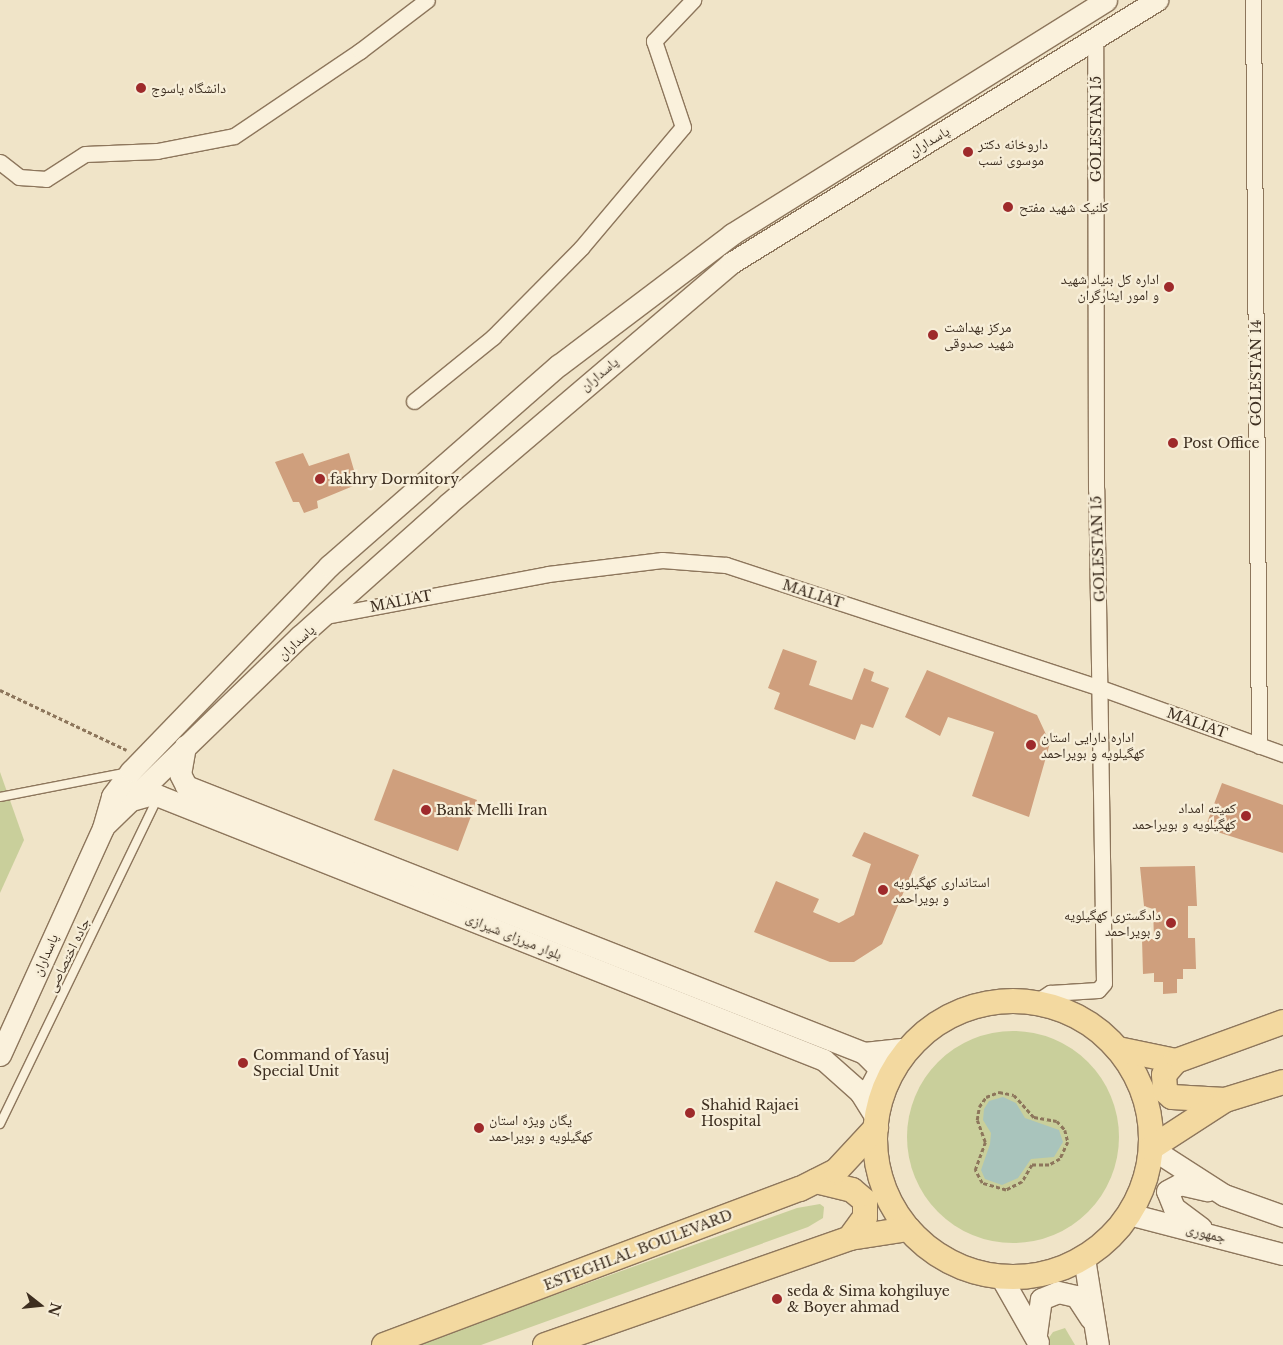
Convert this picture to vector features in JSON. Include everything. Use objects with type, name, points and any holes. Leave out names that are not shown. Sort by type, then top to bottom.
[{"type":"main road","name":"پاسداران","points":[[0,1055],[103,828],[112,796],[137,765],[329,566],[559,365],[724,240],[1106,0]]},
{"type":"main road","name":"پاسداران","points":[[103,828],[185,745],[300,636],[326,616],[448,504],[731,263],[1157,0]]},
{"type":"main road","points":[[286,612],[281,626],[284,633],[290,637],[300,636]]},
{"type":"main road","points":[[242,655],[255,652],[263,656],[266,663],[262,674]]},
{"type":"main road","name":"بلوار میرزای شیرازی","points":[[185,745],[179,763],[180,774],[186,786],[864,1053],[909,1048]]},
{"type":"main road","name":"بلوار میرزای شیرازی","points":[[128,801],[152,794],[159,796],[824,1060],[860,1092],[876,1124]]},
{"type":"main road","points":[[1012,1001],[1036,1002],[1081,1018],[1118,1049],[1144,1095],[1151,1148],[1142,1186],[1129,1214],[1116,1231],[1084,1258],[1044,1274],[1001,1277],[949,1262],[908,1229],[882,1182],[876,1124],[885,1089],[909,1048],[945,1019],[967,1009],[1012,1001]]},
{"type":"main road","points":[[1225,1100],[1172,1097],[1165,1091],[1164,1076],[1176,1061],[1283,1022]]},
{"type":"main road","points":[[1118,1049],[1176,1061]]},
{"type":"main road","points":[[860,1092],[870,1088],[880,1069],[864,1053]]},
{"type":"main road","points":[[1151,1148],[1225,1100],[1283,1082]]},
{"type":"main road","name":"ESTEGHLAL BOULEVARD","points":[[384,1345],[816,1181],[836,1170],[876,1124]]},
{"type":"main road","points":[[1151,1148],[1224,1195]]},
{"type":"main road","points":[[816,1181],[852,1190],[865,1201],[865,1217],[850,1238]]},
{"type":"main road","points":[[1210,1234],[1174,1208],[1167,1191],[1180,1184],[1224,1195],[1283,1216]]},
{"type":"main road","name":"جمهوری","points":[[1129,1214],[1283,1254]]},
{"type":"main road","points":[[545,1345],[850,1238],[908,1229]]},
{"type":"main road","points":[[1084,1258],[1091,1319],[1098,1345]]},
{"type":"main road","points":[[1001,1277],[1038,1339]]},
{"type":"main road","points":[[1038,1339],[1041,1299],[1058,1292],[1076,1296],[1091,1319]]},
{"type":"street","points":[[0,162],[19,177],[46,179],[85,154],[157,151],[234,136],[360,52],[427,0]]},
{"type":"street","points":[[414,401],[493,336],[575,255],[683,127],[654,41],[693,0]]},
{"type":"street","name":"GOLESTAN 14","points":[[1253,0],[1259,746]]},
{"type":"street","name":"GOLESTAN 15","points":[[1036,1002],[1050,994],[1098,990],[1104,983],[1101,688],[1096,489],[1095,40]]},
{"type":"street","name":"MALIAT","points":[[326,616],[548,574],[662,560],[717,564],[1101,688],[1283,754]]},
{"type":"lane","points":[[0,797],[137,765]]},
{"type":"lane","name":"جاده اختصاصی","points":[[0,1124],[159,796]]},
{"type":"path","points":[[0,690],[137,765]]},
{"type":"path","points":[[999,1092],[1014,1095],[1034,1117],[1057,1122],[1065,1130],[1068,1142],[1060,1159],[1049,1165],[1032,1164],[1022,1182],[1006,1190],[986,1186],[976,1175],[976,1158],[985,1142],[977,1120],[979,1107],[986,1097],[999,1092]]},
{"type":"green space","points":[[0,772],[24,840],[0,893]]},
{"type":"green space","points":[[1013,1031],[1034,1033],[1053,1039],[1072,1049],[1088,1062],[1101,1078],[1111,1097],[1117,1116],[1119,1137],[1117,1158],[1111,1177],[1101,1196],[1088,1212],[1072,1225],[1053,1235],[1034,1241],[1013,1243],[992,1241],[973,1235],[954,1225],[938,1212],[925,1196],[915,1177],[909,1158],[907,1137],[909,1116],[915,1097],[925,1078],[938,1062],[954,1049],[973,1039],[992,1033]]},
{"type":"green space","points":[[820,1204],[824,1207],[823,1218],[808,1227],[481,1345],[415,1345],[797,1208]]},
{"type":"green space","points":[[1065,1328],[1075,1345],[1049,1345],[1048,1339],[1053,1332]]},
{"type":"water","points":[[1003,1097],[1016,1103],[1025,1118],[1059,1130],[1063,1142],[1054,1157],[1031,1159],[1018,1178],[1002,1185],[985,1179],[981,1170],[990,1144],[991,1133],[983,1120],[984,1109],[989,1101]]},
{"type":"building","name":"fakhry Dormitory","points":[[303,453],[309,466],[349,453],[358,484],[317,501],[318,508],[304,513],[299,502],[293,502],[275,462]]},
{"type":"building","points":[[783,649],[817,661],[809,685],[852,700],[864,668],[874,672],[871,681],[889,688],[873,728],[861,724],[855,740],[774,709],[780,693],[768,688]]},
{"type":"building","name":"اداره دارایی استان کهگیلویه و بویراحمد","points":[[927,670],[1037,715],[1050,743],[1029,817],[972,796],[994,732],[948,717],[940,736],[905,717]]},
{"type":"building","name":"Bank Melli Iran","points":[[393,769],[477,800],[458,851],[374,820]]},
{"type":"building","name":"کمیته امداد کهگیلویه و بویراحمد","points":[[1222,783],[1283,805],[1283,853],[1205,828]]},
{"type":"building","name":"استانداری کهگیلویه و بویراحمد","points":[[864,832],[919,855],[882,944],[854,962],[830,962],[754,932],[776,881],[819,899],[813,912],[839,923],[854,915],[871,864],[852,856]]},
{"type":"building","name":"دادگستری کهگیلویه و بویراحمد","points":[[1195,866],[1197,906],[1188,906],[1188,938],[1195,938],[1196,969],[1183,969],[1183,979],[1177,979],[1177,993],[1163,994],[1163,982],[1154,982],[1154,973],[1143,974],[1142,939],[1154,939],[1153,909],[1144,906],[1140,867]]},
{"type":"place","name":"دانشگاه یاسوج","points":[[141,88]]},
{"type":"place","name":"داروخانه دكتر موسوی نسب","points":[[968,152]]},
{"type":"place","name":"کلنیک شهید مفتح","points":[[1008,207]]},
{"type":"place","name":"اداره کل بنیاد شهید و امور ایثارگران","points":[[1169,287]]},
{"type":"place","name":"مرکز بهداشت شهید صدوقی","points":[[933,335]]},
{"type":"place","name":"Post Office","points":[[1173,443]]},
{"type":"place","name":"fakhry Dormitory","points":[[320,479]]},
{"type":"place","name":"اداره دارایی استان کهگیلویه و بویراحمد","points":[[1031,745]]},
{"type":"place","name":"Bank Melli Iran","points":[[426,810]]},
{"type":"place","name":"کمیته امداد کهگیلویه و بویراحمد","points":[[1246,816]]},
{"type":"place","name":"استانداری کهگیلویه و بویراحمد","points":[[883,890]]},
{"type":"place","name":"دادگستری کهگیلویه و بویراحمد","points":[[1171,923]]},
{"type":"place","name":"Command of Yasuj Special Unit","points":[[243,1063]]},
{"type":"place","name":"Shahid Rajaei Hospital","points":[[690,1113]]},
{"type":"place","name":"یگان ویژه استان کهگیلویه و بویراحمد","points":[[479,1128]]},
{"type":"place","name":"seda & Sima kohgiluye & Boyer ahmad","points":[[777,1299]]}]
